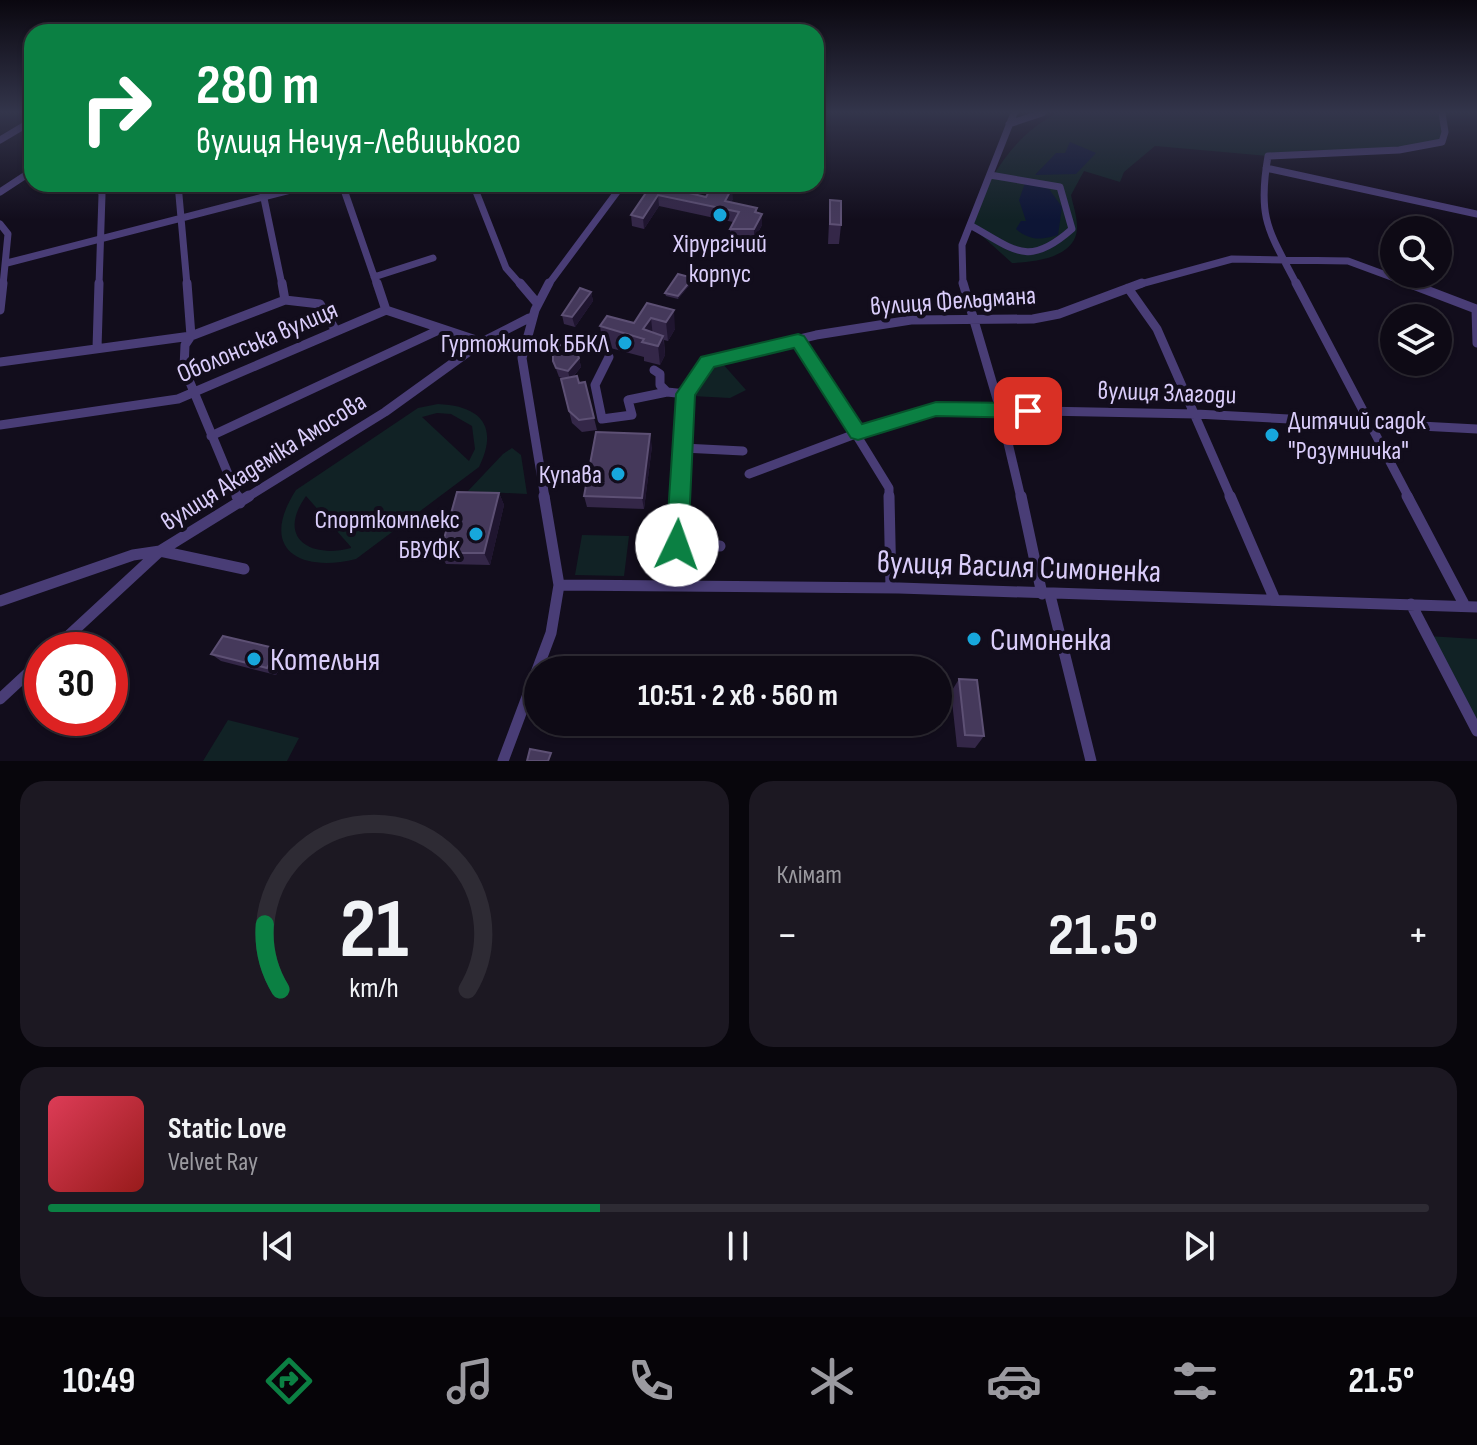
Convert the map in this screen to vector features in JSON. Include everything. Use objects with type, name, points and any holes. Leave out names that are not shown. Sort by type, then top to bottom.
[{"type":"street","points":[[1000,149],[970,225],[960,265],[963,294],[1000,410],[1091,761]]},
{"type":"street","points":[[1400,149],[1307,150],[1268,156],[1261,196],[1264,214],[1284,262],[1471,607]]},
{"type":"street","points":[[1266,168],[1477,214]]},
{"type":"street","points":[[970,225],[1027,256],[1039,254],[1072,229],[1060,187],[990,175]]},
{"type":"street","points":[[0,192],[24,177]]},
{"type":"street","points":[[97,348],[101,192]]},
{"type":"street","points":[[178,192],[191,336],[183,354],[193,394],[240,503]]},
{"type":"street","points":[[262,192],[285,300]]},
{"type":"street","points":[[7,263],[283,192]]},
{"type":"street","points":[[345,192],[386,310],[482,342]]},
{"type":"street","points":[[476,192],[506,268],[537,303]]},
{"type":"street","points":[[503,761],[551,633],[559,585],[522,358],[529,318],[617,192]]},
{"type":"street","points":[[0,224],[8,234],[0,310]]},
{"type":"street","points":[[374,277],[433,258]]},
{"type":"street","name":"вулиця Фельдмана","points":[[686,394],[708,361],[798,340],[911,320],[1033,319],[1059,314],[1128,288],[1232,259],[1348,261],[1476,309],[1477,343]]},
{"type":"street","points":[[1128,288],[1157,329],[1275,600]]},
{"type":"street","points":[[0,362],[191,336],[285,300],[320,304],[336,331]]},
{"type":"street","name":"Оболонська вулиця","points":[[0,425],[165,402],[193,394],[386,310]]},
{"type":"street","name":"вулиця Академіка Амосова","points":[[0,601],[133,555],[160,551],[385,412],[482,342],[529,318]]},
{"type":"street","points":[[211,436],[441,329]]},
{"type":"street","points":[[798,340],[858,433],[889,488],[891,588]]},
{"type":"street","points":[[609,357],[595,385],[602,419],[632,415],[628,400],[667,392],[686,394],[675,585]]},
{"type":"street","points":[[654,370],[660,374],[660,385],[667,392]]},
{"type":"street","name":"вулиця Злагоди","points":[[749,474],[858,433],[936,409],[1196,414],[1477,429]]},
{"type":"street","points":[[683,448],[743,451]]},
{"type":"street","points":[[677,545],[720,546]]},
{"type":"street","points":[[72,632],[160,551],[244,569]]},
{"type":"street","name":"вулиця Василя Симоненка","points":[[559,585],[891,588],[1471,607]]},
{"type":"street","points":[[1411,604],[1477,731]]},
{"type":"street","points":[[0,699],[24,677]]},
{"type":"shaded area","points":[[1013,149],[1152,149],[1124,172],[1120,182],[1084,171],[1071,195],[1077,226],[1070,245],[1053,256],[1012,263],[970,225],[984,192]],"holes":[[[1095,153],[1075,174],[1036,174],[1056,154]]]},
{"type":"shaded area","points":[[1183,149],[1383,149],[1307,150],[1268,156]]},
{"type":"shaded area","points":[[722,363],[746,390],[730,398],[692,396],[706,371]]},
{"type":"shaded area","points":[[438,404],[475,414],[482,421],[487,440],[479,467],[356,559],[317,562],[290,552],[283,541],[281,528],[285,510],[296,490],[418,408]],"holes":[[[437,413],[451,414],[472,426],[475,449],[469,461],[422,417]],[[306,496],[351,547],[351,548],[322,550],[302,542],[296,534],[295,523]]]},
{"type":"shaded area","points":[[512,448],[521,455],[527,494],[468,491],[503,454]]},
{"type":"shaded area","points":[[582,535],[629,536],[624,576],[575,575]]},
{"type":"shaded area","points":[[1427,636],[1477,639],[1477,730]]},
{"type":"shaded area","points":[[228,720],[299,738],[287,761],[203,761]]},
{"type":"water","points":[[1067,149],[1085,149],[1096,153],[1076,174],[1035,175],[1056,153],[1065,153]]},
{"type":"water","points":[[1025,183],[1049,189],[1062,207],[1058,235],[1036,238],[1016,229],[1021,221],[1026,221],[1019,200]]},
{"type":"building","points":[[647,192],[685,192],[706,197],[709,192],[730,192],[725,201],[757,208],[755,212],[762,214],[754,229],[730,229],[739,212],[658,195],[643,218],[631,215]]},
{"type":"building","points":[[830,200],[841,201],[841,225],[830,224]]},
{"type":"building","points":[[678,274],[693,278],[678,296],[665,293]]},
{"type":"building","points":[[580,288],[591,292],[572,317],[562,315]]},
{"type":"building","points":[[647,303],[674,310],[666,322],[651,318],[643,329],[663,336],[658,346],[600,326],[607,316],[634,323]]},
{"type":"building","points":[[561,344],[576,350],[579,358],[568,371],[556,368],[553,361],[553,352]]},
{"type":"building","points":[[577,376],[579,383],[585,382],[594,418],[579,420],[569,411],[561,379]]},
{"type":"building","name":"Купава","points":[[596,432],[650,434],[642,498],[584,496]]},
{"type":"building","name":"Спорткомплекс БВУФК","points":[[457,492],[499,493],[484,553],[440,553]]},
{"type":"building","points":[[223,636],[278,649],[267,668],[211,654]]},
{"type":"building","points":[[959,679],[977,680],[984,736],[965,735]]},
{"type":"building","points":[[530,749],[551,753],[548,761],[527,761]]},
{"type":"place","name":"Хірургічий корпус","points":[[720,215]]},
{"type":"place","name":"Гуртожиток ББКЛ","points":[[625,343]]},
{"type":"place","name":"Дитячий садок \"Розумничка\"","points":[[1272,435]]},
{"type":"place","name":"Купава","points":[[618,474]]},
{"type":"place","name":"Спорткомплекс БВУФК","points":[[476,534]]},
{"type":"place","name":"Симоненка","points":[[974,639]]},
{"type":"place","name":"Котельня","points":[[254,659]]},
{"type":"route","points":[[677,545],[686,394],[697,373],[708,361],[798,340],[858,433],[936,409],[1028,411]]}]
